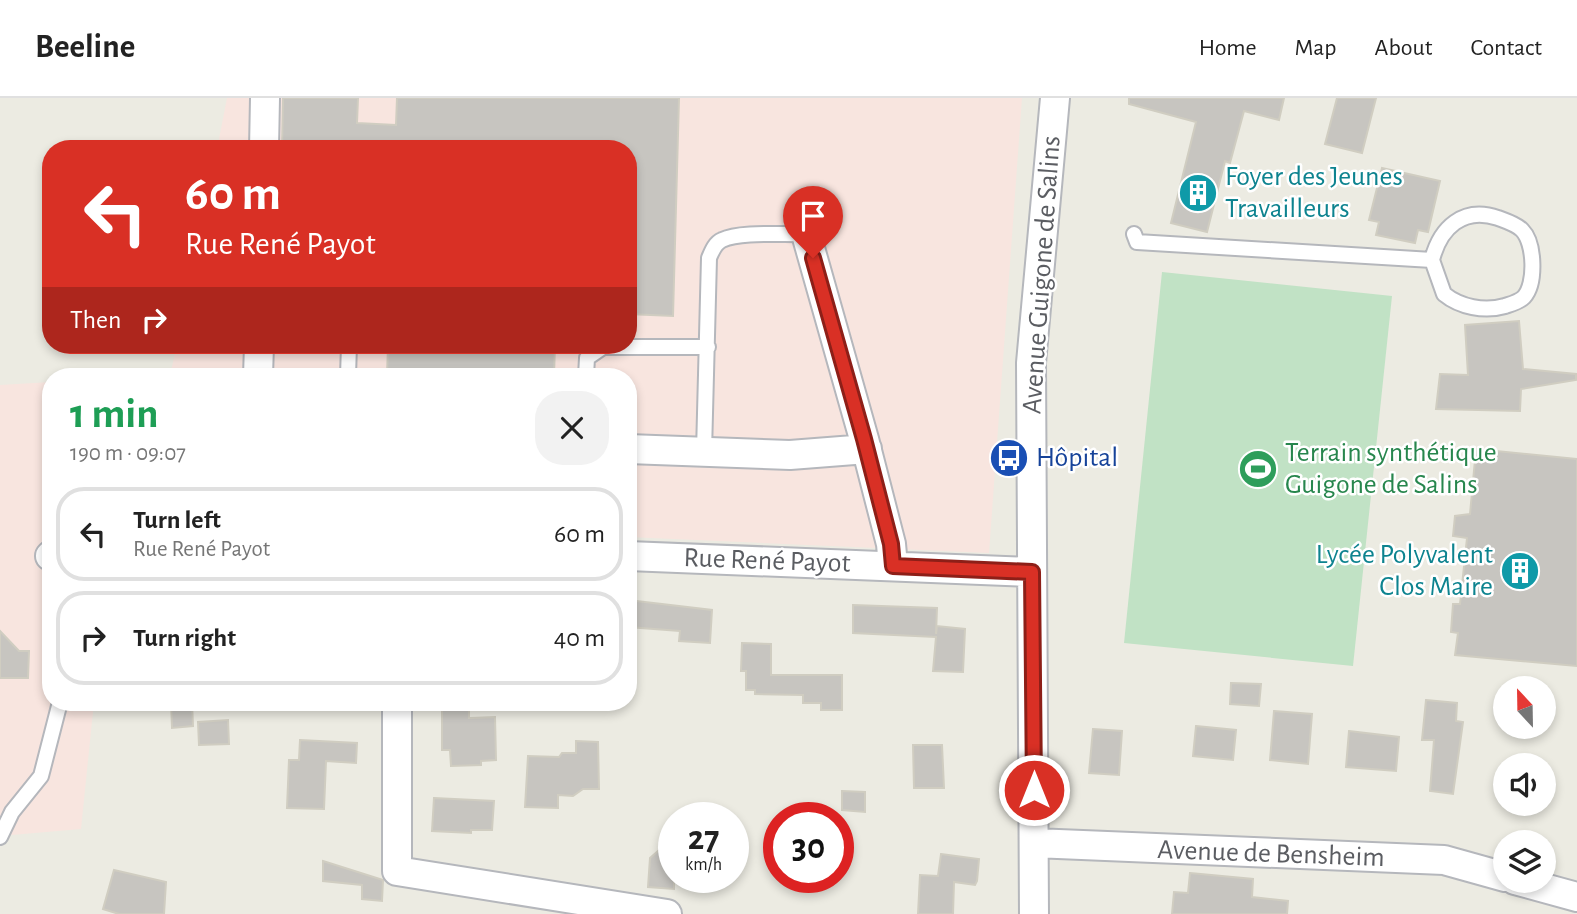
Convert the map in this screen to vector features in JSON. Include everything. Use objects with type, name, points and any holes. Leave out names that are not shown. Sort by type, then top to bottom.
[{"type":"street","points":[[264,140],[265,98]]},
{"type":"street","name":"Avenue Guigone de Salins","points":[[1034,914],[1031,363],[1055,98]]},
{"type":"street","points":[[806,234],[867,449],[891,544],[893,566]]},
{"type":"street","points":[[637,449],[790,455],[867,449]]},
{"type":"street","name":"Rue René Payot","points":[[637,556],[1032,572]]},
{"type":"street","points":[[397,711],[397,871],[667,914]]},
{"type":"street","name":"Avenue de Bensheim","points":[[1034,843],[1444,860],[1493,874]]},
{"type":"street","points":[[1556,891],[1577,897]]},
{"type":"lane","points":[[1477,214],[1501,219],[1522,230],[1528,240],[1532,268],[1528,290],[1523,298],[1497,308],[1466,306],[1444,294],[1432,260],[1437,242],[1457,220],[1477,214]]},
{"type":"lane","points":[[704,452],[709,258],[713,249],[721,240],[737,237],[806,234]]},
{"type":"lane","points":[[1134,234],[1137,242],[1432,260]]},
{"type":"lane","points":[[637,347],[708,347]]},
{"type":"lane","points":[[0,837],[12,812],[41,776],[59,711]]},
{"type":"shaded area","points":[[227,98],[1022,98],[989,553],[637,537],[637,368],[172,368],[175,354],[637,354],[637,140],[219,140]]},
{"type":"shaded area","points":[[42,383],[42,711],[93,711],[81,829],[0,836],[0,385]]},
{"type":"green space","name":"Terrain synthétique Guigone de Salins","points":[[1162,272],[1392,296],[1353,666],[1124,643]]},
{"type":"building","points":[[283,98],[358,98],[357,123],[396,125],[397,98],[679,98],[673,316],[637,314],[637,140],[282,140]]},
{"type":"building","name":"Foyer des Jeunes Travailleurs","points":[[1129,98],[1284,98],[1279,120],[1244,111],[1230,163],[1225,161],[1207,232],[1171,223],[1196,122],[1129,104]]},
{"type":"building","points":[[1337,98],[1376,98],[1362,153],[1325,144]]},
{"type":"building","points":[[1382,168],[1440,181],[1428,232],[1418,230],[1415,243],[1376,235],[1379,222],[1369,220]]},
{"type":"building","points":[[1519,321],[1523,369],[1576,374],[1576,380],[1521,389],[1520,411],[1436,409],[1440,374],[1468,375],[1465,325]]},
{"type":"building","points":[[388,354],[555,354],[554,368],[387,368]]},
{"type":"building","name":"Lycée Polyvalent Clos Maire","points":[[1476,449],[1577,459],[1577,666],[1455,655],[1458,633],[1451,632],[1453,604],[1460,604],[1467,538],[1453,536],[1455,516],[1470,514]]},
{"type":"building","points":[[637,601],[712,610],[710,643],[679,641],[680,631],[637,628]]},
{"type":"building","points":[[853,605],[937,608],[936,634],[937,626],[965,629],[963,672],[933,671],[936,637],[853,633]]},
{"type":"building","points":[[0,631],[19,651],[29,651],[28,678],[0,678]]},
{"type":"building","points":[[742,643],[771,644],[771,675],[842,675],[842,710],[821,710],[821,703],[803,703],[803,695],[755,694],[755,690],[746,690],[746,671],[741,671]]},
{"type":"building","points":[[1231,683],[1261,684],[1259,706],[1230,704]]},
{"type":"building","points":[[1426,700],[1457,703],[1456,721],[1463,722],[1453,794],[1430,791],[1434,740],[1422,740]]},
{"type":"building","points":[[171,711],[192,711],[193,726],[172,728]]},
{"type":"building","points":[[442,711],[469,711],[469,718],[495,717],[496,760],[481,761],[481,765],[451,766],[450,750],[442,750]]},
{"type":"building","points":[[1274,711],[1312,714],[1308,764],[1270,760]]},
{"type":"building","points":[[228,720],[229,744],[199,745],[198,722]]},
{"type":"building","points":[[1196,726],[1236,730],[1233,760],[1193,756]]},
{"type":"building","points":[[1093,729],[1122,731],[1119,775],[1089,773]]},
{"type":"building","points":[[1349,731],[1399,737],[1396,771],[1346,767]]},
{"type":"building","points":[[300,740],[357,743],[356,763],[326,761],[324,809],[287,808],[289,760],[299,760]]},
{"type":"building","points":[[576,741],[598,742],[599,789],[583,789],[573,796],[558,795],[558,808],[525,807],[528,756],[559,757],[562,753],[576,753]]},
{"type":"building","points":[[913,745],[942,745],[944,788],[914,788]]},
{"type":"building","points":[[842,791],[865,792],[865,812],[854,811],[854,802],[842,802]]},
{"type":"building","points":[[434,798],[494,801],[492,830],[471,830],[471,833],[432,831]]},
{"type":"building","points":[[658,851],[658,888],[648,887],[650,858]]},
{"type":"building","points":[[941,854],[979,859],[977,881],[975,885],[954,882],[953,914],[918,914],[920,875],[938,876]]},
{"type":"building","points":[[323,861],[383,880],[382,901],[362,899],[362,885],[323,881]]},
{"type":"building","points":[[114,870],[166,882],[164,914],[119,914],[103,909]]},
{"type":"building","points":[[1190,873],[1253,879],[1252,897],[1288,901],[1287,914],[1172,914],[1174,892],[1188,893]]},
{"type":"place","name":"Foyer des Jeunes Travailleurs","points":[[1198,193]]},
{"type":"place","name":"Hôpital","points":[[1009,458]]},
{"type":"place","name":"Terrain synthétique Guigone de Salins","points":[[1258,469]]},
{"type":"place","name":"Lycée Polyvalent Clos Maire","points":[[1520,571]]},
{"type":"route","points":[[813,258],[864,439],[891,544],[893,566],[1032,572],[1034,790]]}]
